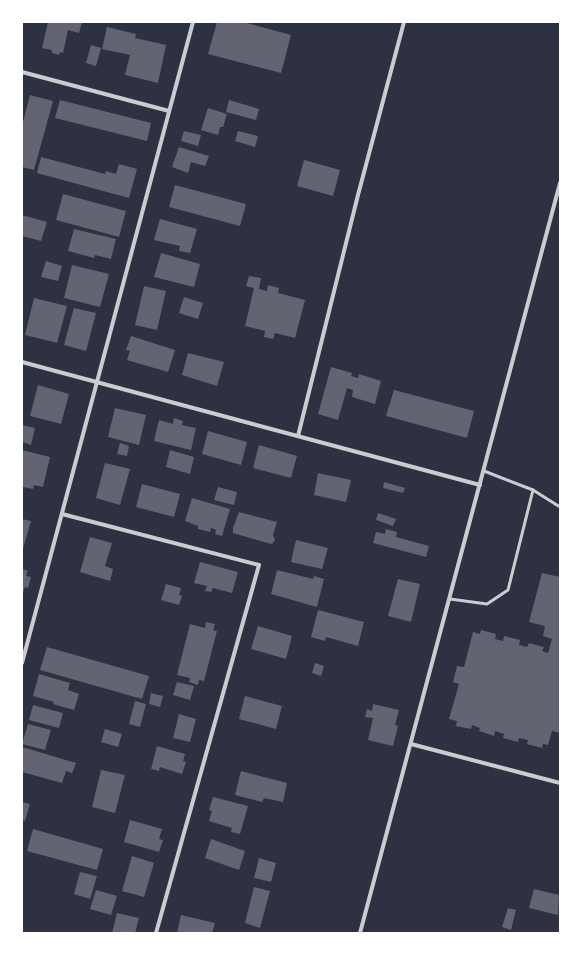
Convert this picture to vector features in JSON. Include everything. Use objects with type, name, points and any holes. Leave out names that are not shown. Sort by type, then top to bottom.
[{"type":"street","points":[[22,663],[193,22]]},
{"type":"street","points":[[298,436],[358,195],[404,22]]},
{"type":"street","points":[[22,72],[169,111]]},
{"type":"street","points":[[360,933],[560,183]]},
{"type":"street","points":[[22,362],[480,485]]},
{"type":"street","points":[[62,514],[259,565],[156,933]]},
{"type":"street","points":[[411,744],[560,783]]},
{"type":"lane","points":[[484,471],[533,490],[560,507]]},
{"type":"lane","points":[[450,599],[487,604],[508,590],[533,490]]},
{"type":"building","points":[[48,22],[82,22],[79,33],[68,30],[63,53],[60,52],[59,55],[52,53],[52,50],[42,48]]},
{"type":"building","points":[[217,22],[243,22],[291,35],[281,73],[208,54]]},
{"type":"building","points":[[107,27],[136,34],[135,38],[166,45],[158,83],[125,75],[130,55],[102,49]]},
{"type":"building","points":[[91,45],[101,48],[96,66],[86,63]]},
{"type":"building","points":[[30,95],[53,101],[34,170],[22,167],[22,126]]},
{"type":"building","points":[[60,100],[151,123],[147,141],[55,118]]},
{"type":"building","points":[[229,100],[259,109],[256,120],[226,112]]},
{"type":"building","points":[[208,108],[227,114],[223,127],[220,127],[218,135],[201,130]]},
{"type":"building","points":[[184,131],[201,135],[198,146],[181,141]]},
{"type":"building","points":[[238,131],[258,136],[255,147],[235,141]]},
{"type":"building","points":[[179,147],[209,156],[205,166],[191,162],[188,173],[172,167]]},
{"type":"building","points":[[41,157],[105,174],[106,171],[116,174],[119,164],[137,169],[129,198],[37,173]]},
{"type":"building","points":[[304,160],[340,170],[333,196],[297,186]]},
{"type":"building","points":[[175,185],[246,204],[240,226],[169,207]]},
{"type":"building","points":[[63,194],[126,211],[119,237],[56,220]]},
{"type":"building","points":[[22,215],[47,222],[41,241],[22,236]]},
{"type":"building","points":[[160,219],[197,229],[190,253],[179,251],[180,246],[154,240]]},
{"type":"building","points":[[74,229],[116,239],[111,259],[95,255],[94,258],[68,251]]},
{"type":"building","points":[[161,253],[200,264],[194,287],[154,277]]},
{"type":"building","points":[[46,261],[62,266],[58,281],[41,277]]},
{"type":"building","points":[[72,265],[109,274],[100,307],[64,298]]},
{"type":"building","points":[[249,276],[261,278],[259,289],[267,291],[268,285],[279,288],[278,293],[305,300],[295,338],[275,333],[273,339],[264,337],[265,331],[245,326],[254,288],[246,286]]},
{"type":"building","points":[[144,286],[166,291],[157,330],[135,325]]},
{"type":"building","points":[[184,297],[203,303],[198,319],[179,313]]},
{"type":"building","points":[[34,298],[67,306],[57,343],[25,335]]},
{"type":"building","points":[[74,308],[96,313],[86,351],[64,345]]},
{"type":"building","points":[[131,336],[175,350],[168,372],[127,360],[130,351],[126,350]]},
{"type":"building","points":[[188,353],[224,362],[217,386],[182,375]]},
{"type":"building","points":[[331,367],[352,373],[351,376],[358,378],[359,374],[381,381],[375,404],[352,397],[353,390],[347,388],[338,420],[318,414]]},
{"type":"building","points":[[38,385],[69,394],[61,424],[30,416]]},
{"type":"building","points":[[394,390],[474,411],[467,438],[386,416]]},
{"type":"building","points":[[115,408],[146,415],[139,445],[108,437]]},
{"type":"building","points":[[174,418],[183,421],[182,425],[196,428],[191,450],[154,441],[159,420],[173,424]]},
{"type":"building","points":[[22,425],[35,428],[31,445],[22,442]]},
{"type":"building","points":[[208,431],[247,442],[241,465],[202,454]]},
{"type":"building","points":[[120,443],[129,446],[127,456],[117,454]]},
{"type":"building","points":[[259,445],[297,456],[291,478],[253,468]]},
{"type":"building","points":[[22,450],[50,457],[43,487],[34,485],[33,489],[23,487]]},
{"type":"building","points":[[170,450],[194,457],[190,474],[166,467]]},
{"type":"building","points":[[105,463],[130,469],[120,505],[96,498]]},
{"type":"building","points":[[318,473],[351,480],[346,502],[314,495]]},
{"type":"building","points":[[384,482],[405,488],[403,493],[383,488]]},
{"type":"building","points":[[142,484],[180,494],[174,517],[136,507]]},
{"type":"building","points":[[218,487],[237,492],[234,505],[214,500]]},
{"type":"building","points":[[192,498],[230,509],[222,536],[215,534],[216,530],[211,528],[210,532],[198,529],[198,526],[185,521]]},
{"type":"building","points":[[239,512],[277,522],[273,535],[275,540],[273,543],[271,544],[233,533],[233,528]]},
{"type":"building","points":[[378,513],[396,519],[393,526],[376,520]]},
{"type":"building","points":[[22,519],[31,521],[22,552]]},
{"type":"building","points":[[386,529],[397,532],[396,537],[429,546],[426,557],[373,543],[376,532],[385,534]]},
{"type":"building","points":[[90,537],[112,543],[105,566],[113,569],[110,581],[80,572]]},
{"type":"building","points":[[296,540],[328,548],[322,569],[291,562]]},
{"type":"building","points":[[200,562],[238,572],[232,593],[213,588],[211,592],[205,591],[207,586],[194,583]]},
{"type":"building","points":[[22,569],[28,571],[26,576],[31,577],[28,588],[25,587],[23,592]]},
{"type":"building","points":[[277,570],[313,579],[314,576],[324,579],[317,607],[271,594]]},
{"type":"building","points":[[542,573],[560,577],[560,733],[552,731],[548,745],[543,744],[542,748],[527,744],[528,740],[519,738],[518,742],[503,738],[504,734],[495,731],[494,736],[479,731],[480,728],[472,725],[471,729],[456,726],[457,721],[449,719],[459,684],[453,682],[457,666],[464,667],[473,632],[480,634],[481,630],[496,634],[495,639],[503,641],[504,636],[520,640],[519,645],[527,647],[529,643],[544,647],[542,651],[548,653],[552,639],[543,636],[545,626],[529,622]]},
{"type":"building","points":[[398,579],[420,584],[411,622],[388,616]]},
{"type":"building","points":[[166,584],[181,588],[179,595],[182,596],[179,605],[161,600]]},
{"type":"building","points":[[318,610],[364,622],[358,646],[326,637],[325,641],[311,637]]},
{"type":"building","points":[[206,622],[215,624],[213,630],[217,631],[204,681],[199,680],[198,685],[189,682],[190,678],[177,675],[190,624],[205,628]]},
{"type":"building","points":[[258,626],[292,636],[286,659],[251,649]]},
{"type":"building","points":[[47,647],[149,676],[142,699],[40,670]]},
{"type":"building","points":[[315,663],[324,666],[321,676],[312,673]]},
{"type":"building","points":[[39,674],[70,683],[68,690],[79,694],[74,710],[33,696]]},
{"type":"building","points":[[177,682],[194,686],[190,700],[173,695]]},
{"type":"building","points":[[151,693],[163,696],[160,707],[149,704]]},
{"type":"building","points":[[245,696],[282,706],[276,729],[239,719]]},
{"type":"building","points":[[135,701],[146,704],[140,727],[129,724]]},
{"type":"building","points":[[373,704],[399,710],[395,725],[398,726],[393,746],[368,740],[373,718],[365,717],[367,709],[372,711]]},
{"type":"building","points":[[33,705],[63,713],[59,728],[29,720]]},
{"type":"building","points":[[179,714],[196,719],[190,742],[173,738]]},
{"type":"building","points":[[28,724],[51,730],[45,750],[22,744]]},
{"type":"building","points":[[105,729],[122,734],[118,747],[101,742]]},
{"type":"building","points":[[157,746],[185,754],[183,761],[186,762],[182,774],[160,767],[159,771],[151,769]]},
{"type":"building","points":[[22,747],[76,763],[72,773],[66,771],[62,783],[22,772]]},
{"type":"building","points":[[101,770],[125,775],[115,813],[92,807]]},
{"type":"building","points":[[241,771],[287,783],[283,802],[264,798],[262,802],[235,795]]},
{"type":"building","points":[[213,797],[248,806],[240,834],[231,832],[232,828],[209,821],[212,811],[209,810]]},
{"type":"building","points":[[22,802],[30,804],[25,821],[22,820]]},
{"type":"building","points":[[130,820],[162,829],[159,839],[163,840],[159,852],[124,842]]},
{"type":"building","points":[[33,829],[103,849],[97,870],[27,851]]},
{"type":"building","points":[[211,839],[245,851],[239,870],[205,858]]},
{"type":"building","points":[[132,856],[154,863],[144,897],[122,891]]},
{"type":"building","points":[[259,858],[276,863],[271,882],[254,878]]},
{"type":"building","points":[[80,872],[97,876],[90,899],[74,894]]},
{"type":"building","points":[[254,887],[270,891],[260,928],[245,923]]},
{"type":"building","points":[[534,889],[559,895],[558,915],[529,908]]},
{"type":"building","points":[[96,890],[117,896],[111,915],[90,909]]},
{"type":"building","points":[[508,908],[516,910],[511,930],[502,927]]},
{"type":"building","points":[[117,913],[139,918],[135,933],[112,933]]},
{"type":"building","points":[[181,915],[215,923],[212,933],[177,933]]}]
